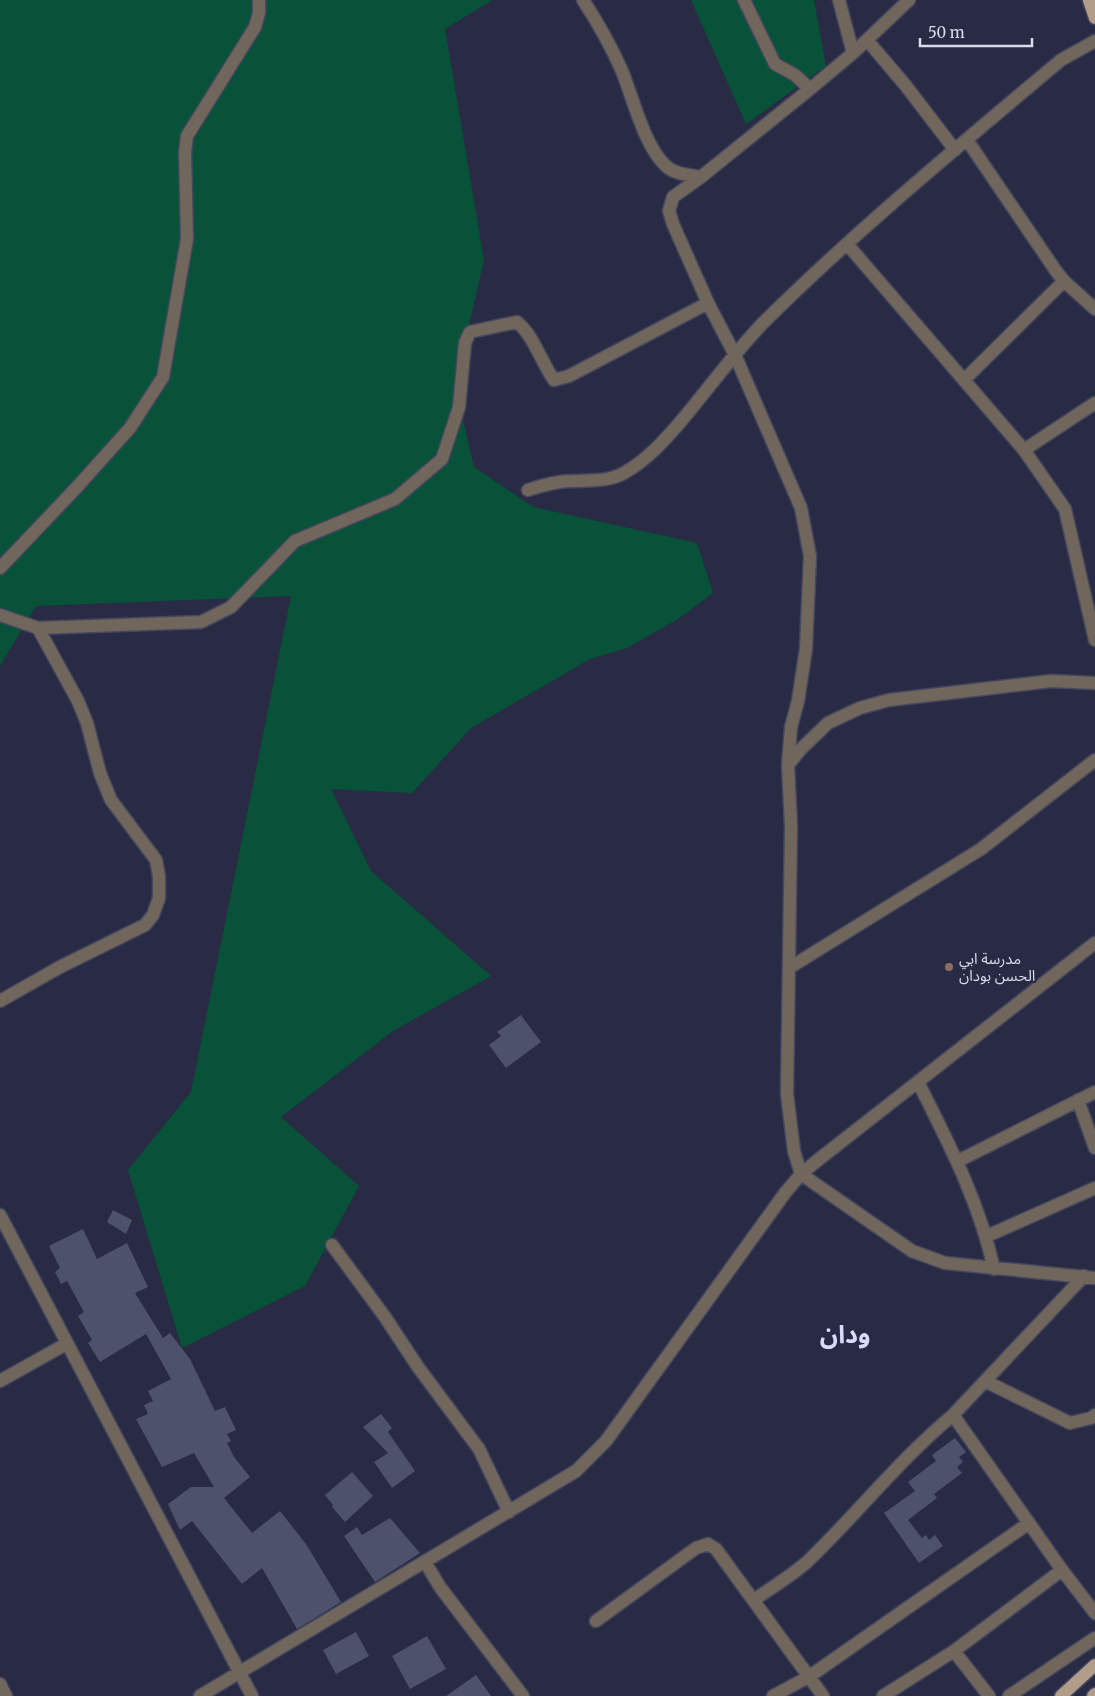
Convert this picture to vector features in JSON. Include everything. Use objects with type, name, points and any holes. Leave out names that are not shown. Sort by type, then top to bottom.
[{"type":"main road","points":[[1089,0],[1095,18]]},
{"type":"main road","points":[[1060,1696],[1095,1665]]},
{"type":"street","points":[[0,568],[130,428],[163,378],[187,239],[185,152],[188,136],[256,26],[259,0]]},
{"type":"street","points":[[583,0],[596,20],[621,70],[650,144],[659,159],[675,171],[701,177]]},
{"type":"street","points":[[744,0],[776,64],[795,75],[810,89]]},
{"type":"street","points":[[839,0],[853,53]]},
{"type":"street","points":[[909,0],[853,53],[810,89],[701,177],[673,197],[669,211],[708,304],[735,355],[801,508],[810,556],[806,650],[798,701],[791,727],[788,765],[791,826],[786,1094],[794,1150],[801,1174],[912,1251],[945,1263],[1089,1277]]},
{"type":"street","points":[[867,40],[906,86],[955,150]]},
{"type":"street","points":[[528,490],[546,484],[571,481],[598,481],[622,475],[640,463],[663,442],[762,324],[826,262],[1060,60],[1095,41]]},
{"type":"street","points":[[967,140],[1064,281],[1095,309]]},
{"type":"street","points":[[847,244],[1024,450],[1065,509],[1095,640]]},
{"type":"street","points":[[964,380],[1064,281]]},
{"type":"street","points":[[0,615],[38,628],[201,622],[232,607],[295,541],[395,499],[442,459],[459,407],[465,343],[470,332],[517,322],[525,328],[554,380],[569,376],[708,304]]},
{"type":"street","points":[[1024,450],[1095,403]]},
{"type":"street","points":[[0,1001],[60,967],[144,925],[153,915],[159,898],[159,876],[156,860],[111,800],[100,773],[87,723],[78,701],[38,628]]},
{"type":"street","points":[[788,765],[800,750],[828,723],[860,708],[889,700],[1051,681],[1095,683]]},
{"type":"street","points":[[789,968],[981,849],[1095,760]]},
{"type":"street","points":[[200,1696],[576,1471],[606,1441],[801,1174],[1095,943]]},
{"type":"street","points":[[918,1082],[958,1161],[986,1236],[994,1269]]},
{"type":"street","points":[[958,1161],[1095,1092]]},
{"type":"street","points":[[1078,1100],[1095,1148]]},
{"type":"street","points":[[986,1236],[1095,1188]]},
{"type":"street","points":[[0,1215],[252,1696]]},
{"type":"street","points":[[332,1245],[418,1367],[480,1449],[509,1512]]},
{"type":"street","points":[[754,1600],[805,1564],[927,1436],[953,1415],[985,1380],[1089,1277]]},
{"type":"street","points":[[0,1381],[66,1344]]},
{"type":"street","points":[[985,1380],[1070,1422],[1091,1418],[1095,1415]]},
{"type":"street","points":[[953,1415],[1062,1570],[1095,1613]]},
{"type":"street","points":[[773,1696],[810,1676],[1029,1523]]},
{"type":"street","points":[[596,1621],[696,1548],[708,1544],[716,1548],[823,1696]]},
{"type":"street","points":[[425,1562],[440,1586],[523,1696]]},
{"type":"street","points":[[883,1696],[954,1651],[1062,1570]]},
{"type":"street","points":[[1009,1696],[1095,1638]]},
{"type":"street","points":[[954,1651],[989,1696]]},
{"type":"street","points":[[0,1684],[6,1696]]},
{"type":"green space","points":[[0,0],[492,0],[445,29],[484,260],[455,386],[474,467],[533,507],[697,543],[713,593],[678,619],[627,648],[590,659],[471,728],[412,793],[331,789],[371,871],[491,976],[393,1031],[281,1117],[359,1186],[305,1286],[182,1348],[128,1170],[191,1092],[291,596],[36,606],[0,666]]},
{"type":"green space","points":[[691,0],[814,0],[826,66],[746,124]]},
{"type":"building","points":[[521,1015],[541,1042],[506,1068],[489,1045],[501,1036],[497,1032]]},
{"type":"building","points":[[113,1210],[132,1220],[126,1234],[107,1222]]},
{"type":"building","points":[[83,1229],[97,1259],[127,1243],[148,1287],[135,1293],[163,1338],[170,1333],[190,1359],[215,1411],[225,1407],[236,1430],[227,1434],[231,1441],[227,1443],[234,1457],[250,1477],[224,1498],[252,1533],[280,1511],[306,1544],[341,1602],[297,1629],[262,1568],[242,1584],[192,1521],[180,1530],[168,1504],[191,1487],[214,1487],[194,1453],[162,1467],[136,1419],[148,1414],[144,1405],[153,1401],[148,1391],[171,1379],[146,1334],[100,1362],[88,1343],[92,1340],[78,1316],[84,1312],[67,1281],[61,1284],[55,1272],[60,1268],[49,1246]]},
{"type":"building","points":[[381,1414],[392,1428],[388,1432],[415,1471],[392,1488],[374,1462],[388,1453],[363,1427]]},
{"type":"building","points":[[955,1438],[966,1452],[959,1457],[963,1462],[957,1467],[962,1473],[934,1494],[937,1498],[908,1520],[922,1538],[926,1535],[929,1540],[935,1535],[943,1546],[919,1563],[884,1513],[915,1491],[908,1482],[936,1461],[932,1455]]},
{"type":"building","points":[[352,1472],[373,1496],[345,1522],[332,1507],[333,1505],[325,1495]]},
{"type":"building","points":[[390,1518],[420,1553],[375,1582],[344,1536],[357,1527],[362,1535]]},
{"type":"building","points":[[356,1632],[369,1656],[336,1674],[323,1650]]},
{"type":"building","points":[[427,1636],[446,1669],[410,1689],[392,1656]]},
{"type":"building","points":[[476,1675],[491,1696],[446,1696]]},
{"type":"place","name":"مدرسة ابي الحسن بودان","points":[[949,967]]},
{"type":"district","name":"ودان","points":[[845,1334]]}]
